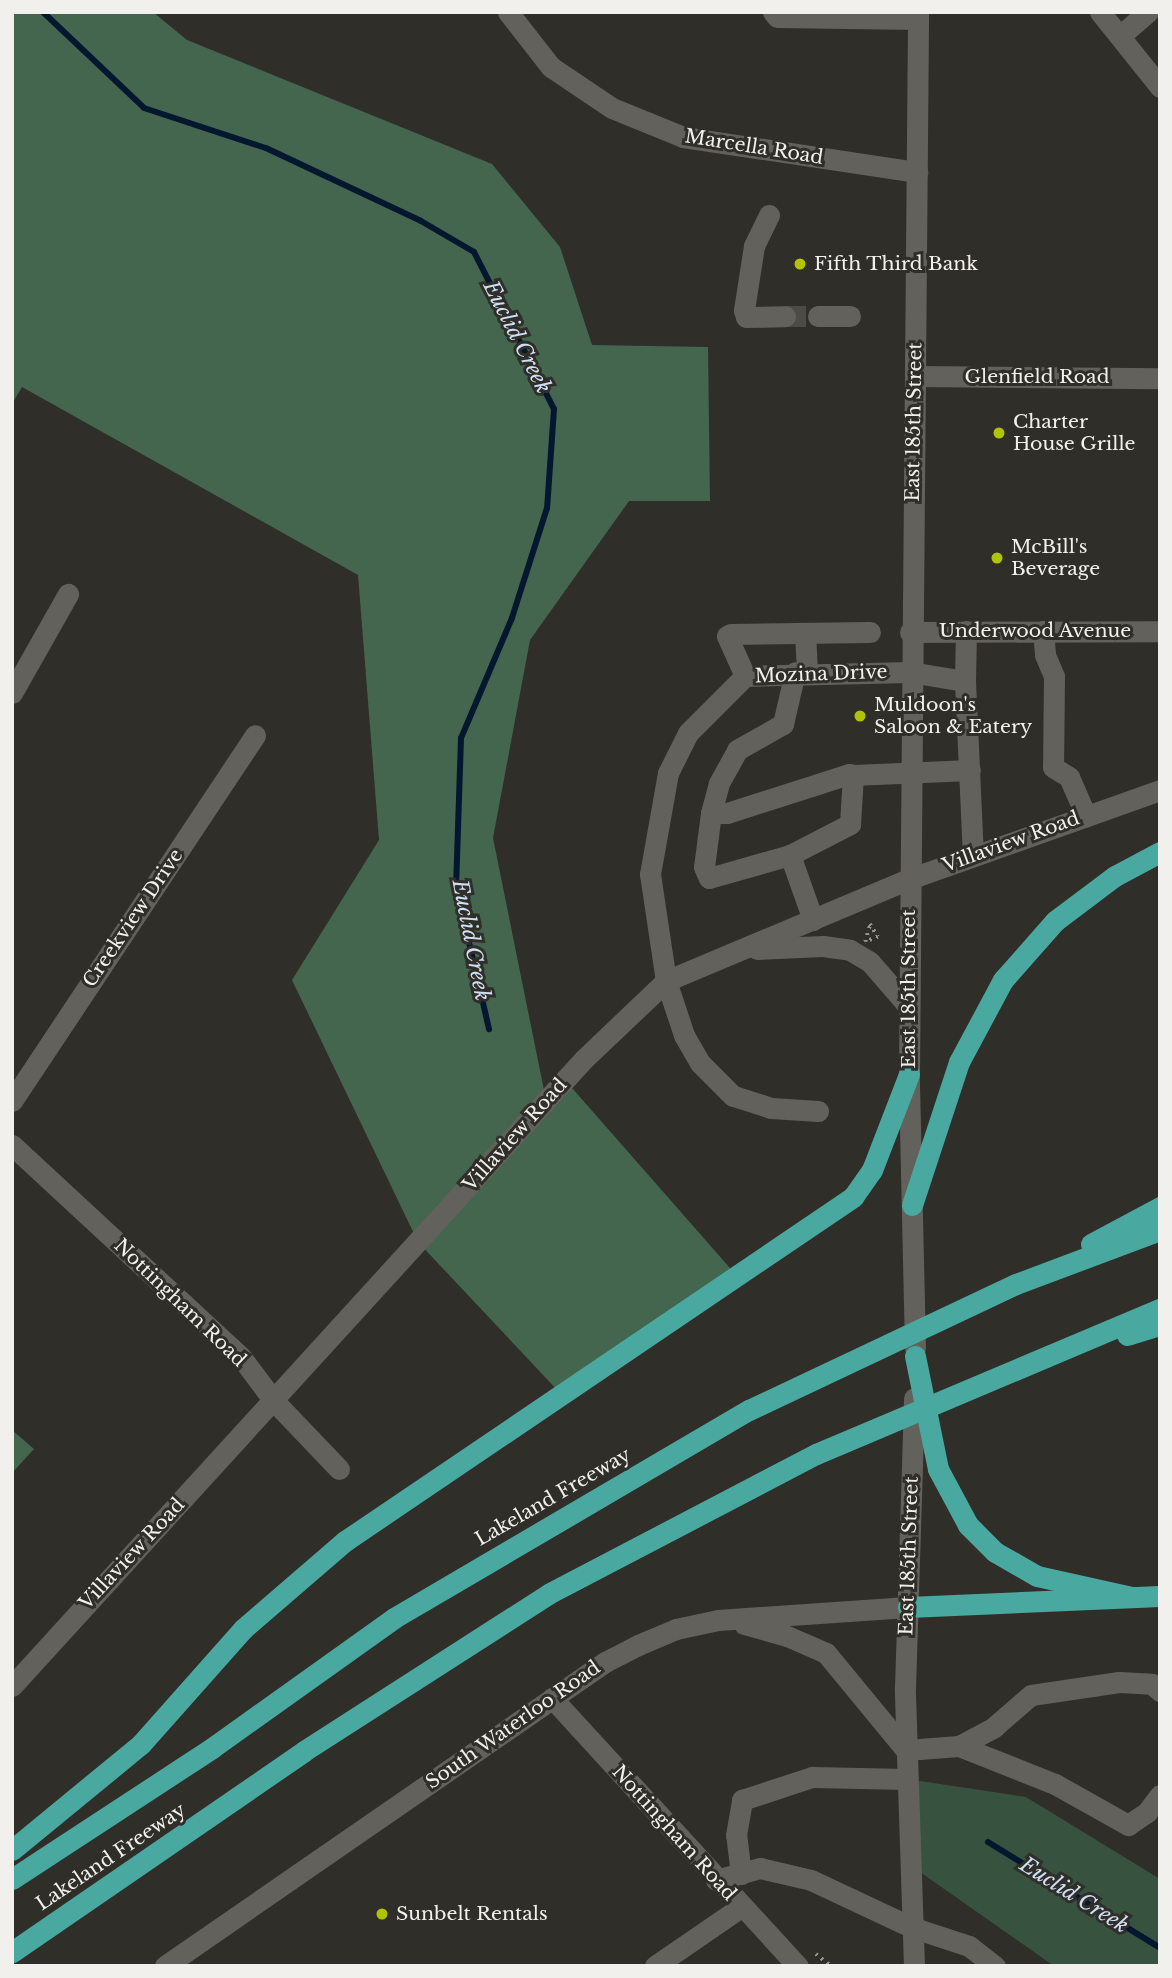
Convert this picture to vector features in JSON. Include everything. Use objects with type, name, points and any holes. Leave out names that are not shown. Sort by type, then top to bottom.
[{"type":"highway","points":[[912,1205],[959,1062],[1003,980],[1055,921],[1115,876],[1160,852]]},
{"type":"highway","points":[[12,1850],[141,1744],[243,1629],[345,1541],[853,1197],[872,1170],[909,1074]]},
{"type":"highway","points":[[1016,1284],[1160,1208]]},
{"type":"highway","name":"Lakeland Freeway","points":[[12,1879],[212,1748],[394,1618],[565,1514],[827,1370],[1016,1284],[1160,1230]]},
{"type":"highway","name":"Lakeland Freeway","points":[[12,1952],[304,1751],[550,1593],[816,1454],[1007,1370],[1160,1309]]},
{"type":"highway","points":[[1007,1370],[1160,1325]]},
{"type":"highway","points":[[915,1356],[937,1469],[968,1525],[995,1552],[1037,1576],[1132,1597]]},
{"type":"highway","points":[[908,1607],[1160,1597]]},
{"type":"street","name":"Marcella Road","points":[[508,12],[551,67],[612,108],[683,137],[917,172]]},
{"type":"street","points":[[773,12],[777,17],[918,16]]},
{"type":"street","points":[[1100,12],[1160,87]]},
{"type":"street","points":[[1119,36],[1148,12]]},
{"type":"street","name":"East 185th Street","points":[[914,1966],[906,1750],[915,1356],[909,1074],[909,879],[918,16]]},
{"type":"street","points":[[769,215],[754,246],[744,310],[746,317],[785,316]]},
{"type":"street","points":[[818,316],[850,316]]},
{"type":"street","name":"Glenfield Road","points":[[915,376],[1160,378]]},
{"type":"street","points":[[12,693],[68,594]]},
{"type":"street","points":[[966,631],[965,681],[973,856]]},
{"type":"street","points":[[1043,631],[1045,655],[1054,676],[1054,767],[1069,776],[1086,816]]},
{"type":"street","name":"Underwood Avenue","points":[[910,632],[1160,631]]},
{"type":"street","points":[[745,676],[727,636],[870,632]]},
{"type":"street","points":[[805,633],[801,672],[783,724],[737,750],[719,783],[711,813],[704,867],[709,878],[790,855],[845,831],[850,824],[853,775]]},
{"type":"street","name":"Mozina Drive","points":[[818,1111],[771,1108],[733,1096],[701,1063],[684,1035],[666,981],[650,874],[668,773],[688,733],[745,676],[801,672],[910,672],[965,681]]},
{"type":"street","name":"Creekview Drive","points":[[12,1101],[255,735]]},
{"type":"street","points":[[711,813],[727,813],[853,775],[970,770]]},
{"type":"street","name":"Villaview Road","points":[[12,1686],[584,1059],[666,981],[909,879],[1160,790]]},
{"type":"street","points":[[790,855],[813,920]]},
{"type":"street","points":[[741,950],[823,946],[850,950],[870,962],[909,1007]]},
{"type":"street","name":"Nottingham Road","points":[[12,1145],[240,1357],[274,1401],[339,1469]]},
{"type":"street","name":"South Waterloo Road","points":[[165,1966],[552,1698],[638,1645],[676,1629],[718,1620],[908,1607]]},
{"type":"street","points":[[718,1620],[765,1628],[826,1653],[906,1750],[959,1746],[994,1727],[1031,1695],[1119,1682],[1152,1684],[1160,1691]]},
{"type":"street","name":"Nottingham Road","points":[[552,1698],[797,1966]]},
{"type":"street","points":[[959,1746],[1055,1784],[1128,1825],[1147,1812],[1160,1794]]},
{"type":"street","points":[[741,1874],[736,1835],[742,1800],[812,1777],[907,1779]]},
{"type":"street","points":[[716,1880],[760,1868],[811,1880],[911,1927],[969,1946],[995,1966]]},
{"type":"street","points":[[655,1966],[741,1907]]},
{"type":"path","points":[[870,924],[878,937],[865,942],[867,933],[870,924]]},
{"type":"green space","points":[[12,12],[153,12],[187,40],[492,164],[560,247],[592,345],[708,347],[710,501],[629,501],[530,640],[493,838],[546,1100],[565,1080],[737,1276],[560,1393],[418,1242],[292,980],[379,840],[358,575],[22,387],[12,404]]},
{"type":"green space","points":[[12,1430],[34,1449],[12,1473]]},
{"type":"green space","points":[[907,1779],[1026,1797],[1160,1879],[1160,1966],[1054,1966],[910,1865]]},
{"type":"waterway","name":"Euclid Creek","points":[[43,12],[144,108],[266,148],[421,221],[474,252],[554,409],[547,508],[512,618],[461,738],[456,886],[489,1029]]},
{"type":"waterway","name":"Euclid Creek","points":[[988,1842],[1160,1948]]},
{"type":"tunnel","points":[[785,316],[818,316]]},
{"type":"place","name":"Fifth Third Bank","points":[[800,264]]},
{"type":"place","name":"Charter House Grille","points":[[999,433]]},
{"type":"place","name":"McBill's Beverage","points":[[997,558]]},
{"type":"place","name":"Muldoon's Saloon & Eatery","points":[[860,716]]},
{"type":"place","name":"Sunbelt Rentals","points":[[382,1914]]}]
